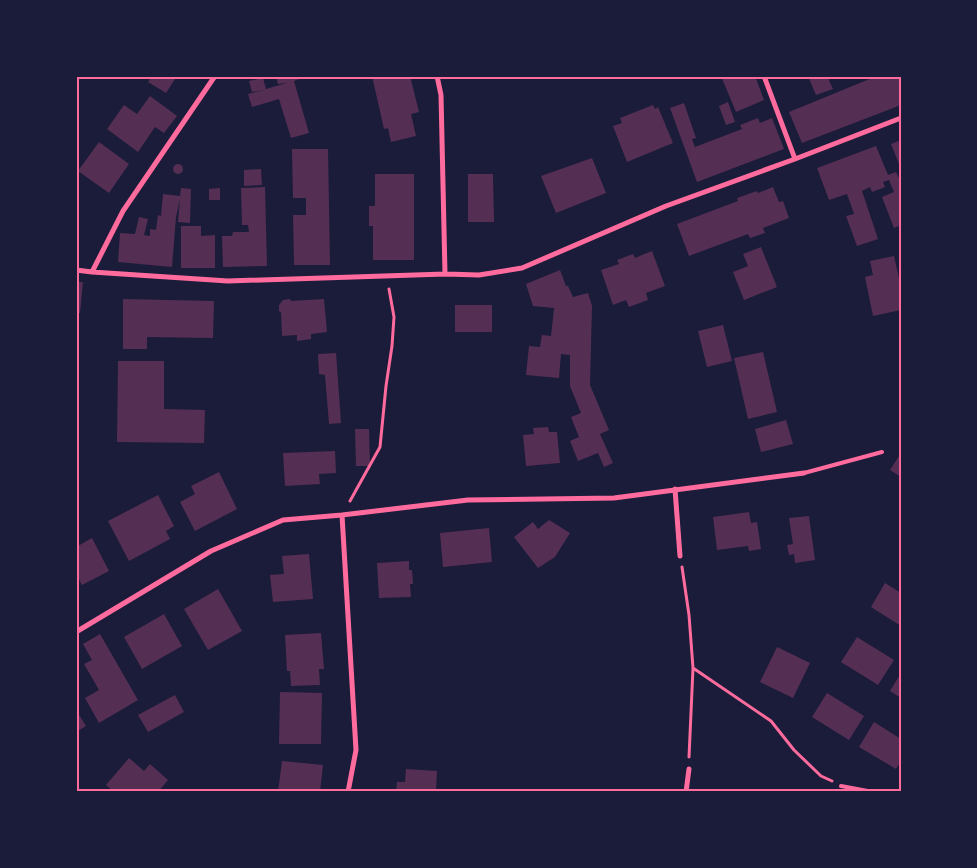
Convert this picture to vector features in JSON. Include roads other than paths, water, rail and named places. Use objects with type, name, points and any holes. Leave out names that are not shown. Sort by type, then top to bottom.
[{"type":"street","points":[[92,272],[123,211],[215,76]]},
{"type":"street","points":[[437,76],[441,95],[445,274]]},
{"type":"street","points":[[764,76],[795,159]]},
{"type":"street","points":[[76,270],[228,281],[445,274],[479,275],[522,268],[666,206],[901,118]]},
{"type":"street","points":[[76,632],[211,551],[283,520],[468,500],[614,498],[804,473]]},
{"type":"street","points":[[675,490],[680,556]]},
{"type":"street","points":[[342,514],[356,750],[348,792]]},
{"type":"street","points":[[686,792],[689,769]]},
{"type":"lane","points":[[804,473],[882,452]]},
{"type":"lane","points":[[841,786],[873,792]]}]
